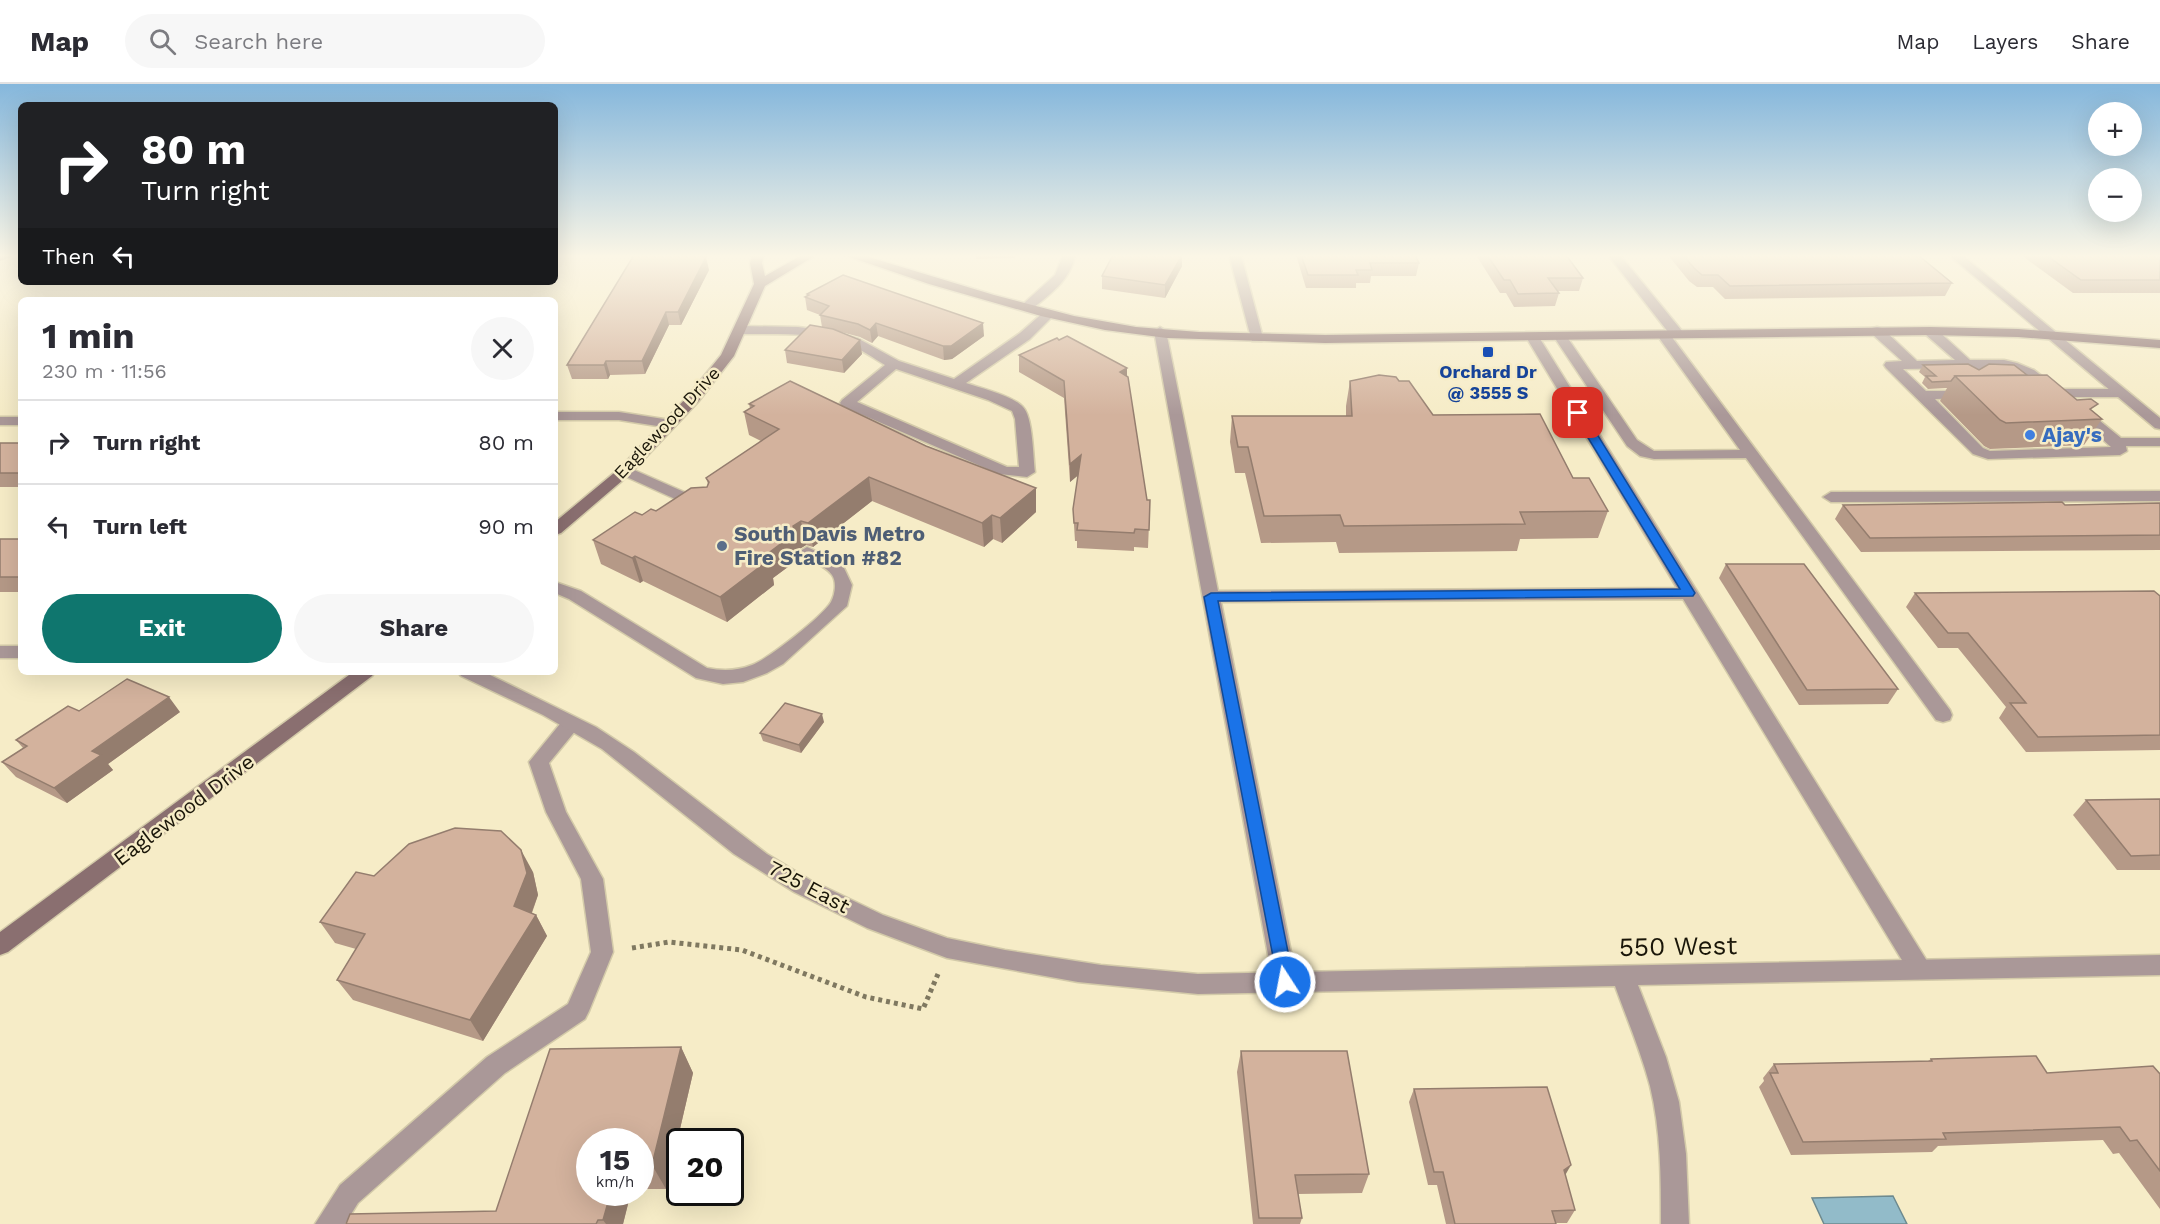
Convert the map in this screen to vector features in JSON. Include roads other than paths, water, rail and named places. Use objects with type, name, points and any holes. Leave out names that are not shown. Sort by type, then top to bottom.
[{"type":"main road","name":"Eaglewood Drive","points":[[558,527],[625,471],[717,370],[741,330],[748,308]]},
{"type":"main road","points":[[1031,308],[1103,325],[1160,332],[1257,338],[1560,337],[1930,331],[2053,335],[2160,344]]},
{"type":"main road","name":"Eaglewood Drive","points":[[0,945],[362,675]]},
{"type":"street","points":[[1249,308],[1257,338]]},
{"type":"street","points":[[1651,308],[1751,454],[1943,715]]},
{"type":"street","points":[[2020,308],[2160,424]]},
{"type":"street","points":[[956,384],[1025,336],[1049,314]]},
{"type":"street","points":[[741,330],[798,331],[830,335],[854,342],[894,364],[993,397],[1018,409],[1022,419],[1027,472],[1004,471],[847,404],[894,364]]},
{"type":"street","points":[[1877,331],[1914,365]]},
{"type":"street","points":[[1930,331],[1971,367]]},
{"type":"street","points":[[1160,332],[1285,982]]},
{"type":"street","points":[[1532,337],[1919,968]]},
{"type":"street","points":[[1560,337],[1632,443],[1645,453],[1664,455],[1751,454]]},
{"type":"street","points":[[2054,400],[2023,367],[2009,363],[1948,368],[1891,365],[1978,451],[1988,455],[2120,451],[2117,442]]},
{"type":"street","points":[[1923,395],[1977,391]]},
{"type":"street","points":[[2036,393],[2054,400],[2117,442],[2160,442]]},
{"type":"street","points":[[2054,400],[2121,393]]},
{"type":"street","points":[[558,416],[619,416],[670,424]]},
{"type":"street","points":[[0,421],[18,421]]},
{"type":"street","points":[[2084,435],[2104,452]]},
{"type":"street","points":[[625,471],[705,507]]},
{"type":"street","points":[[1831,497],[2160,496]]},
{"type":"street","points":[[558,588],[575,595],[702,674],[718,678],[737,678],[755,673],[770,664],[838,606],[843,595],[844,584],[841,574],[833,565],[807,552]]},
{"type":"street","points":[[1211,597],[1689,593]]},
{"type":"street","points":[[0,652],[18,652]]},
{"type":"street","name":"725 East","points":[[474,675],[523,697],[603,741],[627,757],[723,836],[798,884],[913,937],[949,949],[1070,973],[1124,980],[1198,984]]},
{"type":"street","points":[[329,1224],[349,1194],[496,1065],[577,1011],[602,952],[592,879],[556,813],[539,762],[571,724]]},
{"type":"street","name":"550 West","points":[[1198,984],[2160,964]]},
{"type":"street","points":[[1623,976],[1652,1053],[1668,1114],[1674,1162],[1675,1224]]},
{"type":"water","points":[[1893,1196],[1907,1224],[1824,1224],[1812,1198]]},
{"type":"place","name":"Orchard Dr @ 3555 S","points":[[1488,352]]},
{"type":"place","name":"Ajay's","points":[[2030,435]]},
{"type":"place","name":"South Davis Metro Fire Station #82","points":[[722,546]]}]
